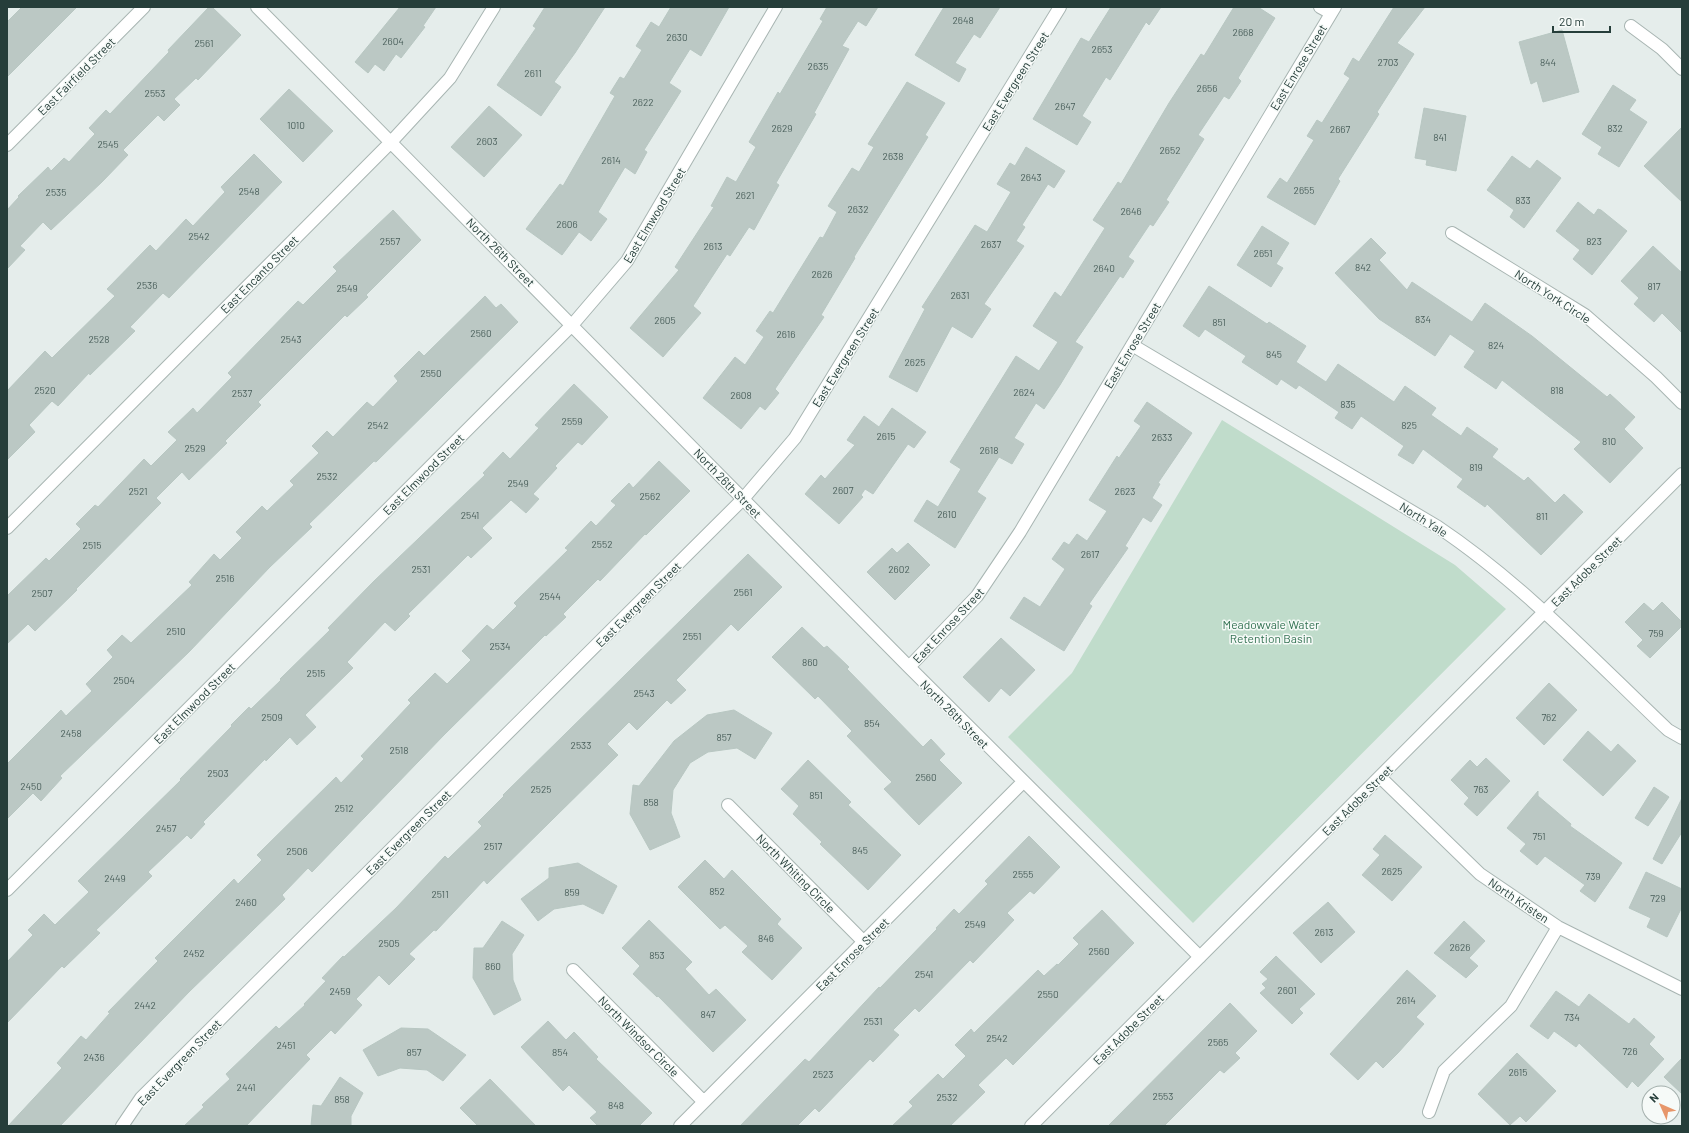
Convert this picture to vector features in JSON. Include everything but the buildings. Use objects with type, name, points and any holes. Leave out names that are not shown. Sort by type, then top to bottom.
[{"type":"street","name":"East Fairfield Street","points":[[7,145],[144,7]]},
{"type":"street","name":"North 26th Street","points":[[257,7],[1023,782],[1200,957]]},
{"type":"street","name":"East Encanto Street","points":[[7,528],[391,142],[450,78],[494,7]]},
{"type":"street","name":"East Elmwood Street","points":[[7,890],[572,324],[627,261],[776,7]]},
{"type":"street","name":"East Evergreen Street","points":[[122,1126],[141,1098],[743,499],[795,438],[1060,7]]},
{"type":"street","points":[[1320,7],[1332,10]]},
{"type":"street","name":"East Enrose Street","points":[[909,667],[977,596],[1020,532],[1332,10]]},
{"type":"street","points":[[1631,26],[1662,49],[1682,69]]},
{"type":"street","name":"North York Circle","points":[[1452,233],[1586,315],[1656,377],[1682,403]]},
{"type":"street","name":"North Yale","points":[[1132,345],[1438,527],[1486,561],[1544,613],[1668,730],[1682,738]]},
{"type":"street","name":"East Adobe Street","points":[[1032,1126],[1682,474]]},
{"type":"street","name":"North Kristen","points":[[1380,777],[1480,874],[1558,927],[1682,989]]},
{"type":"street","name":"East Enrose Street","points":[[680,1126],[1023,782]]},
{"type":"street","name":"North Whiting Circle","points":[[728,805],[864,942]]},
{"type":"street","points":[[1429,1112],[1444,1071],[1511,1006],[1558,927]]},
{"type":"street","name":"North Windsor Circle","points":[[573,970],[704,1102]]},
{"type":"green space","name":"Meadowvale Water Retention Basin","points":[[1222,420],[1455,565],[1506,609],[1193,923],[1008,737],[1072,673]]}]
